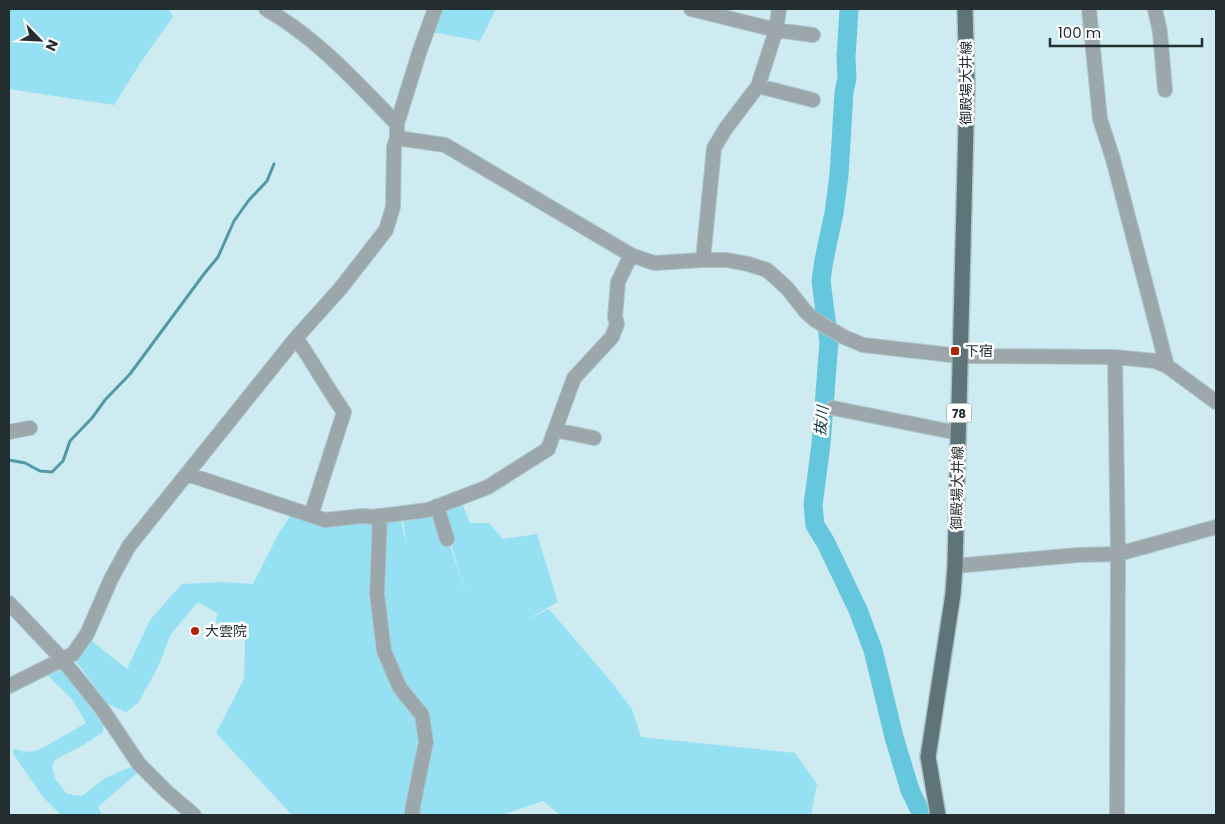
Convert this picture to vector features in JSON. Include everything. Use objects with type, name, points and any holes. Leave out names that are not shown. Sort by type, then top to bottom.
[{"type":"main road","name":"御殿場大井線","points":[[938,815],[928,757],[953,594],[955,566],[967,85],[965,9]]},
{"type":"street","points":[[266,9],[282,18],[333,58],[397,124]]},
{"type":"street","points":[[9,686],[73,654],[88,634],[111,579],[129,546],[296,338],[340,289],[386,230],[393,207],[394,147],[397,138],[397,124],[435,9]]},
{"type":"street","points":[[691,9],[776,30],[813,36]]},
{"type":"street","points":[[703,260],[714,148],[758,86],[776,30],[779,9]]},
{"type":"street","points":[[1089,9],[1100,119],[1113,159],[1166,366]]},
{"type":"street","points":[[1155,9],[1160,32],[1165,90]]},
{"type":"street","points":[[758,86],[813,100]]},
{"type":"street","points":[[397,138],[445,145],[631,255],[654,263],[727,260],[767,270],[787,288],[815,320],[844,337],[863,345],[960,356],[1115,357],[1155,361],[1166,366],[1216,402]]},
{"type":"street","points":[[187,474],[325,520],[427,510],[488,487],[507,477],[548,449],[574,378],[612,337],[617,324],[615,317],[618,282],[631,255]]},
{"type":"street","points":[[296,338],[344,412],[311,516]]},
{"type":"street","points":[[1115,357],[1118,554],[1117,815]]},
{"type":"street","points":[[833,408],[958,433]]},
{"type":"street","points":[[9,432],[30,428]]},
{"type":"street","points":[[556,430],[594,438]]},
{"type":"street","points":[[437,506],[447,539]]},
{"type":"street","points":[[380,516],[377,594],[384,651],[400,688],[422,714],[426,742],[417,780],[412,811],[414,815]]},
{"type":"street","points":[[955,566],[1078,555],[1118,554],[1216,527]]},
{"type":"street","points":[[9,603],[62,659],[102,709],[139,764],[194,815]]},
{"type":"shaded area","points":[[9,9],[169,9],[173,17],[141,62],[114,105],[9,89]]},
{"type":"shaded area","points":[[442,9],[496,9],[480,41],[432,32]]},
{"type":"shaded area","points":[[461,500],[470,523],[489,523],[503,539],[537,534],[558,602],[526,620],[549,609],[632,709],[641,737],[795,753],[817,784],[811,815],[560,815],[543,801],[502,815],[292,815],[216,733],[244,679],[245,640],[216,623],[217,613],[198,602],[171,634],[158,667],[138,703],[126,712],[108,704],[71,655],[87,637],[127,669],[150,620],[182,584],[222,582],[253,584],[280,531],[293,512],[400,516],[407,547],[402,514],[437,506],[466,594],[440,507]]},
{"type":"shaded area","points":[[66,664],[104,721],[103,732],[55,760],[52,767],[56,780],[67,794],[82,796],[105,778],[133,766],[138,772],[98,807],[102,815],[61,815],[43,797],[12,752],[15,749],[27,752],[39,750],[86,723],[72,699],[45,673]]},
{"type":"waterway","name":"抜川","points":[[849,9],[846,57],[847,78],[844,92],[839,175],[821,281],[829,342],[821,444],[813,505],[815,525],[826,543],[858,610],[873,650],[894,737],[910,790],[922,815]]},
{"type":"waterway","points":[[9,460],[25,463],[40,471],[52,472],[63,461],[70,441],[130,374],[218,257],[234,221],[249,200],[267,181],[274,164]]},
{"type":"place","name":"下宿","points":[[955,351]]},
{"type":"place","name":"大雲院","points":[[195,631]]}]
